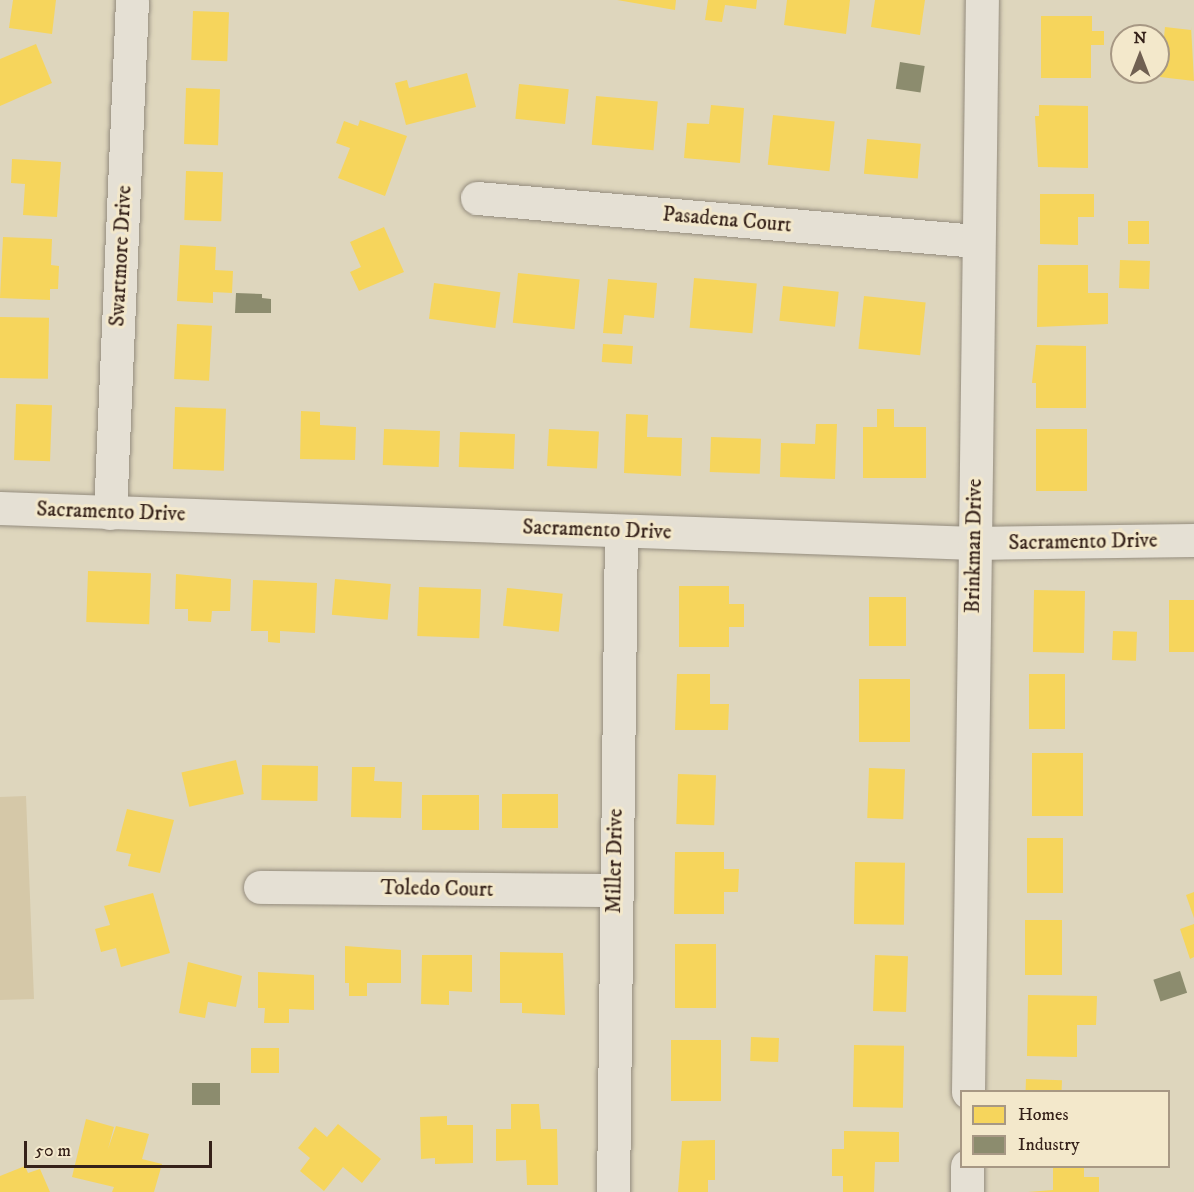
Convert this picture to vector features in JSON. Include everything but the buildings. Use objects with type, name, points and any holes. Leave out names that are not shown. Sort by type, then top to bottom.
[{"type":"street","name":"Swartmore Drive","points":[[110,513],[132,0]]},
{"type":"street","name":"Brinkman Drive","points":[[968,1090],[977,241],[982,0]]},
{"type":"street","name":"Pasadena Court","points":[[477,198],[977,241]]},
{"type":"street","name":"Sacramento Drive","points":[[0,508],[974,543],[1194,540]]},
{"type":"street","name":"Miller Drive","points":[[613,1192],[614,890],[621,531]]},
{"type":"street","name":"Toledo Court","points":[[260,887],[614,890]]},
{"type":"street","points":[[967,1168],[967,1192]]},
{"type":"shaded area","points":[[26,796],[34,999],[0,1000],[0,797]]}]
